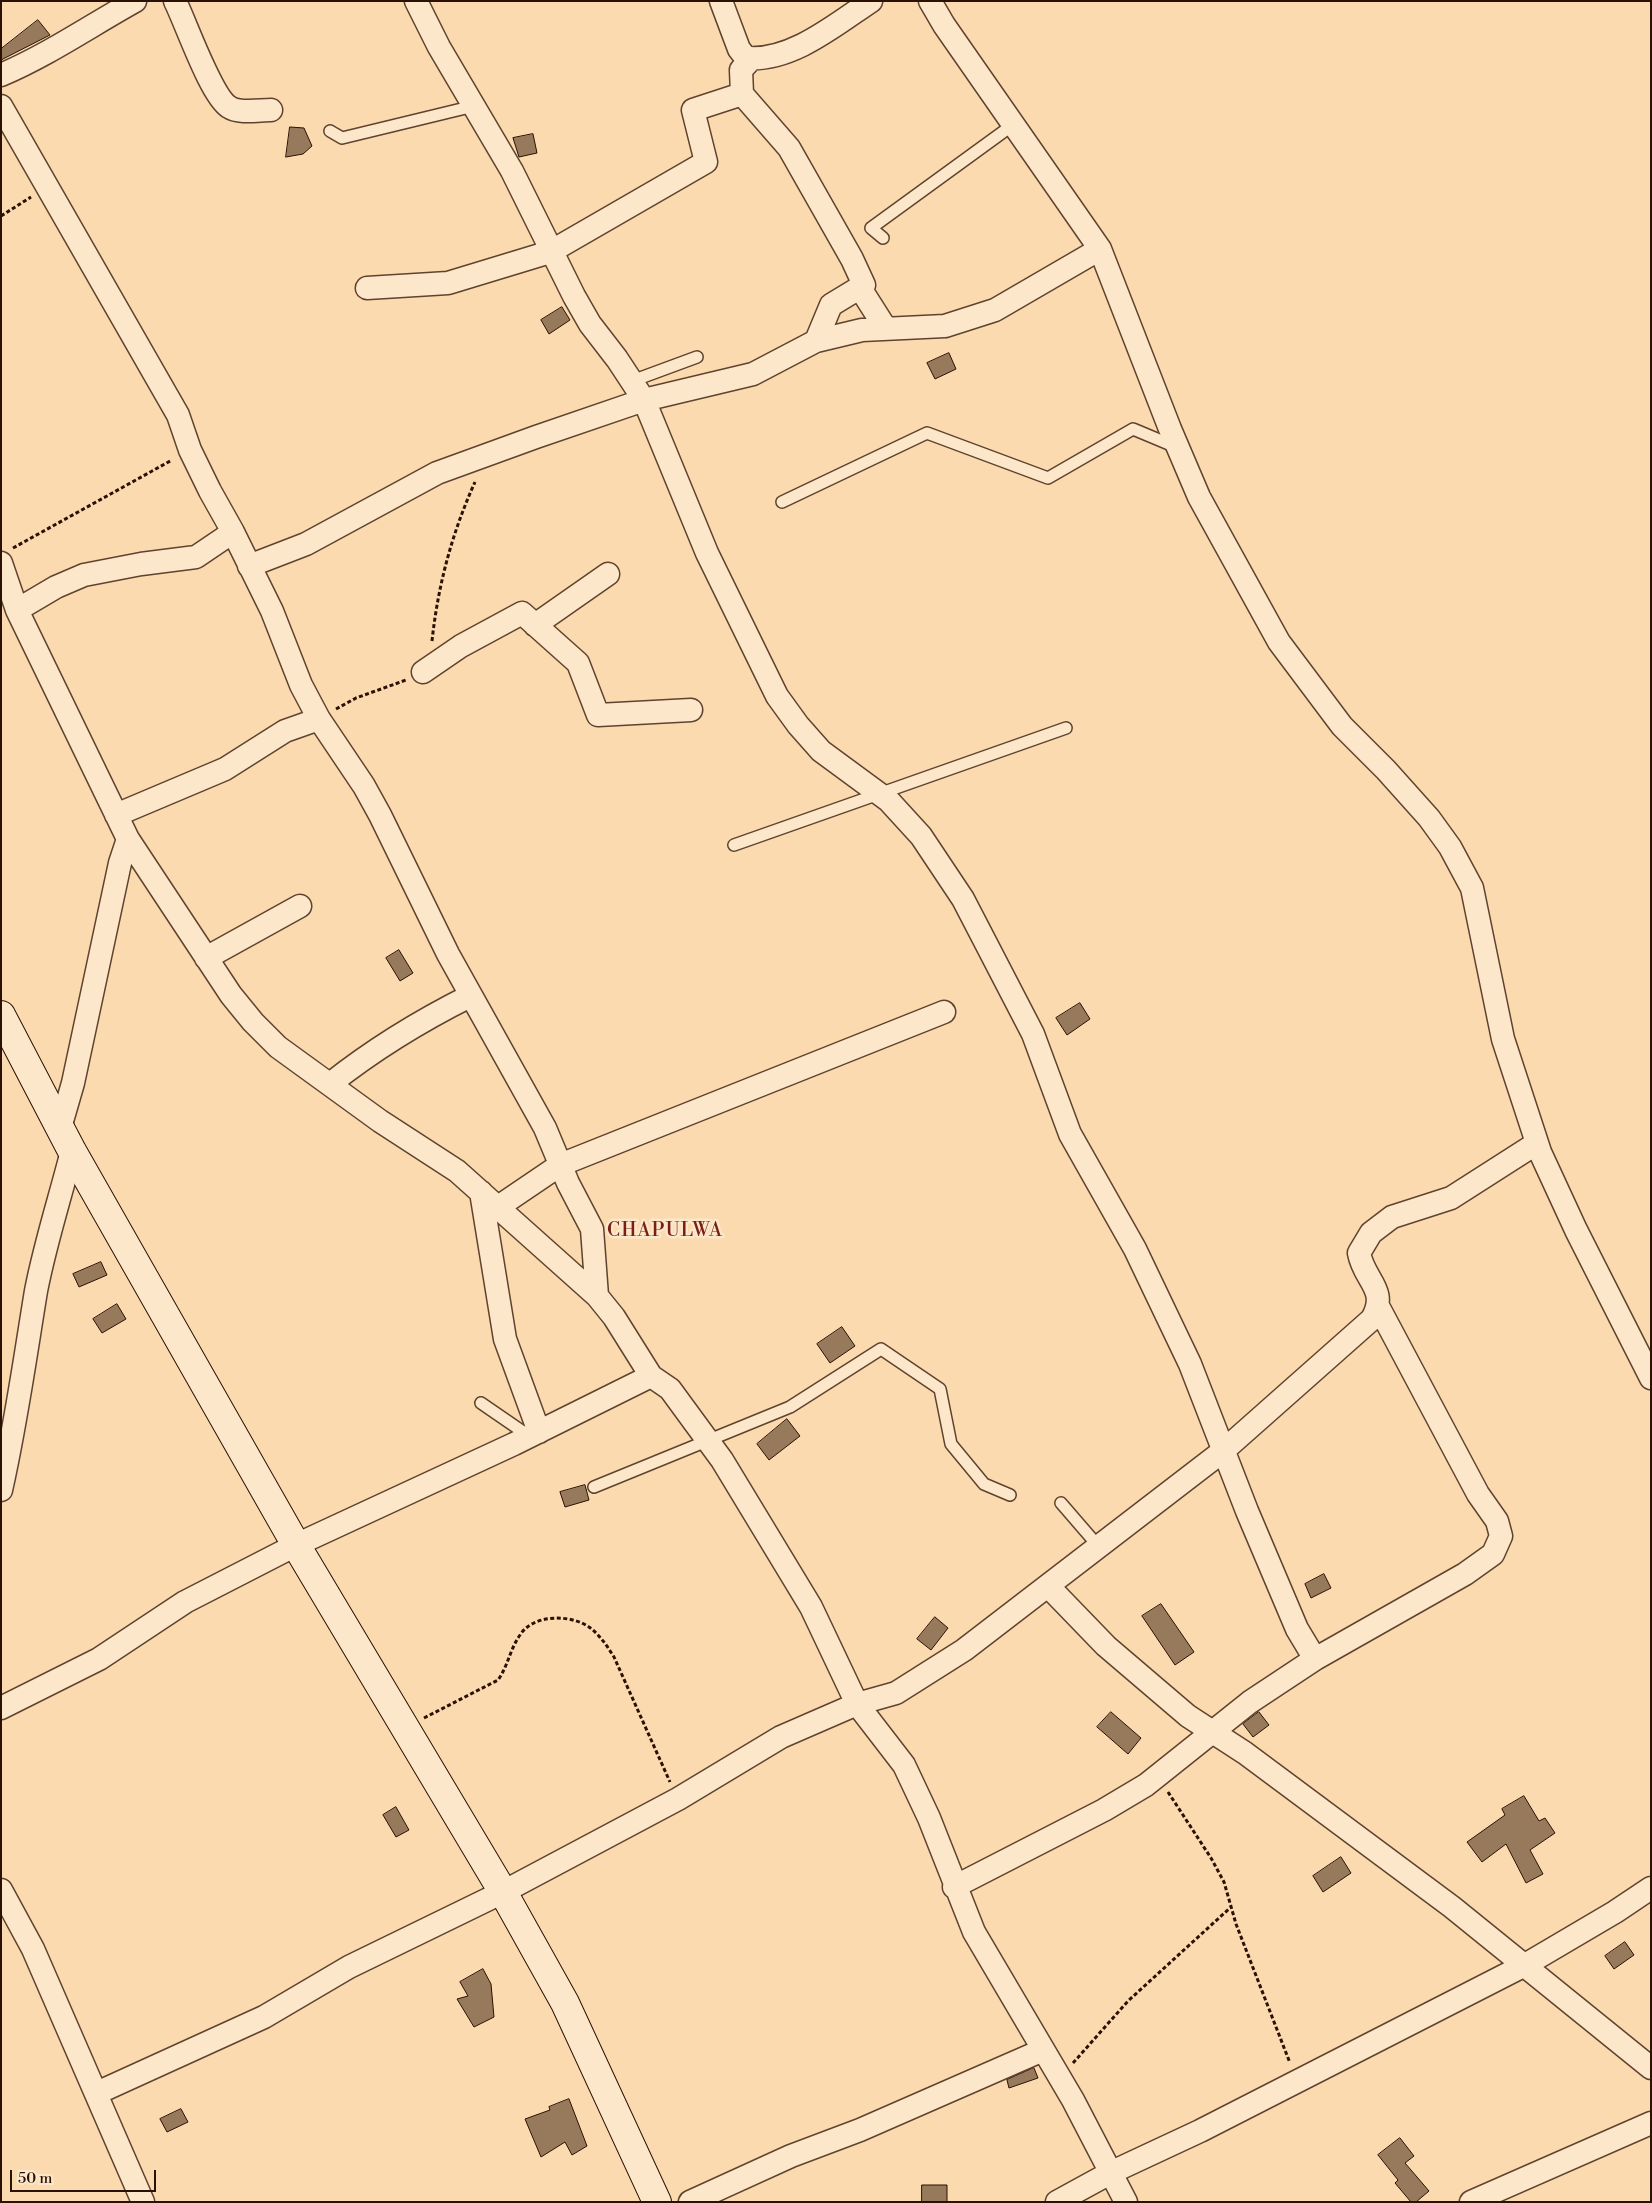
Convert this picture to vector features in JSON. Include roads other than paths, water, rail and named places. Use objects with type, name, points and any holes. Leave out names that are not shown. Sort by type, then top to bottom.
[{"type":"street","points":[[1,75],[35,61],[95,23],[135,1]]},
{"type":"street","points":[[174,1],[213,85],[225,104],[236,110],[271,110]]},
{"type":"street","points":[[416,1],[512,171],[550,252],[590,324],[644,400],[708,554],[777,696],[798,725],[821,751],[889,802],[921,836],[963,898],[1033,1034],[1070,1134],[1135,1249],[1190,1364],[1223,1451],[1297,1629],[1316,1660]]},
{"type":"street","points":[[721,1],[739,48],[746,58],[764,59],[801,45],[871,1]]},
{"type":"street","points":[[930,1],[944,25],[1100,249],[1198,497],[1280,642],[1342,726],[1386,770],[1429,818],[1450,846],[1472,888],[1503,1039],[1537,1143],[1576,1230],[1651,1378]]},
{"type":"street","points":[[752,58],[741,70],[742,94],[789,148],[852,259],[864,285],[831,305],[816,341]]},
{"type":"street","points":[[367,288],[448,283],[550,252],[706,162],[693,110],[742,94]]},
{"type":"street","points":[[1,106],[19,134],[46,188],[178,415],[190,450],[272,611],[301,685],[319,719],[364,786],[380,815],[470,996],[545,1128],[560,1164],[592,1228],[597,1296]]},
{"type":"street","points":[[250,566],[306,544],[437,473],[536,436],[644,400],[753,374],[816,341],[862,330],[945,326],[996,310],[1100,249]]},
{"type":"street","points":[[860,288],[886,329]]},
{"type":"street","points":[[17,610],[56,586],[84,576],[141,564],[196,558],[233,532]]},
{"type":"street","points":[[5,556],[17,610],[128,839],[231,996],[278,1048],[380,1122],[457,1171],[597,1296],[614,1317],[651,1376],[670,1389],[722,1460],[811,1606],[857,1704],[904,1765],[929,1818],[954,1887],[974,1932],[1060,2078],[1126,2202]]},
{"type":"street","points":[[536,625],[608,574]]},
{"type":"street","points":[[423,672],[461,646],[522,613],[578,663],[598,715],[691,710]]},
{"type":"street","points":[[116,815],[225,769],[285,731],[319,719]]},
{"type":"street","points":[[1,1490],[21,1391],[36,1290],[49,1235],[66,1140],[73,1083],[120,862],[128,839]]},
{"type":"street","points":[[206,958],[300,906]]},
{"type":"street","points":[[330,1084],[367,1055],[420,1021],[470,996]]},
{"type":"street","points":[[498,1207],[560,1164],[944,1012]]},
{"type":"street","points":[[1,1015],[66,1140],[296,1545],[406,1727],[566,2003],[657,2202]]},
{"type":"street","points":[[97,2093],[264,2017],[349,1967],[503,1892],[678,1799],[781,1737],[857,1704],[896,1693],[964,1650],[1223,1451],[1267,1410],[1372,1320],[1378,1308],[1378,1293],[1361,1264],[1359,1253],[1371,1233],[1392,1217],[1451,1198],[1537,1143]]},
{"type":"street","points":[[481,1192],[505,1339],[534,1434]]},
{"type":"street","points":[[954,1887],[1104,1810],[1146,1785],[1194,1747],[1212,1730],[1250,1702],[1316,1660],[1465,1574],[1493,1554],[1501,1536],[1497,1521],[1478,1494],[1378,1308]]},
{"type":"street","points":[[1,1708],[99,1659],[185,1602],[296,1545],[534,1434],[651,1376]]},
{"type":"street","points":[[1048,1586],[1136,1674],[1188,1716],[1212,1730],[1446,1902],[1525,1964],[1651,2068]]},
{"type":"street","points":[[1057,2202],[1110,2173],[1200,2131],[1525,1964],[1608,1916],[1651,1888]]},
{"type":"street","points":[[1,1890],[32,1950],[97,2093],[143,2202]]},
{"type":"street","points":[[690,2202],[790,2156],[860,2130],[1043,2050]]},
{"type":"street","points":[[1471,2202],[1651,2123]]},
{"type":"lane","points":[[330,131],[342,138],[474,106]]},
{"type":"lane","points":[[883,238],[871,228],[1014,124]]},
{"type":"lane","points":[[632,381],[697,357]]},
{"type":"lane","points":[[782,502],[927,433],[1048,478],[1133,429],[1178,448]]},
{"type":"lane","points":[[734,845],[1066,728]]},
{"type":"lane","points":[[594,1487],[790,1407],[881,1349],[940,1389],[951,1444],[984,1484],[1010,1495]]},
{"type":"lane","points":[[481,1404],[534,1434]]},
{"type":"lane","points":[[1061,1503],[1099,1547]]},
{"type":"district","name":"CHAPULWA","points":[[665,1231]]}]
